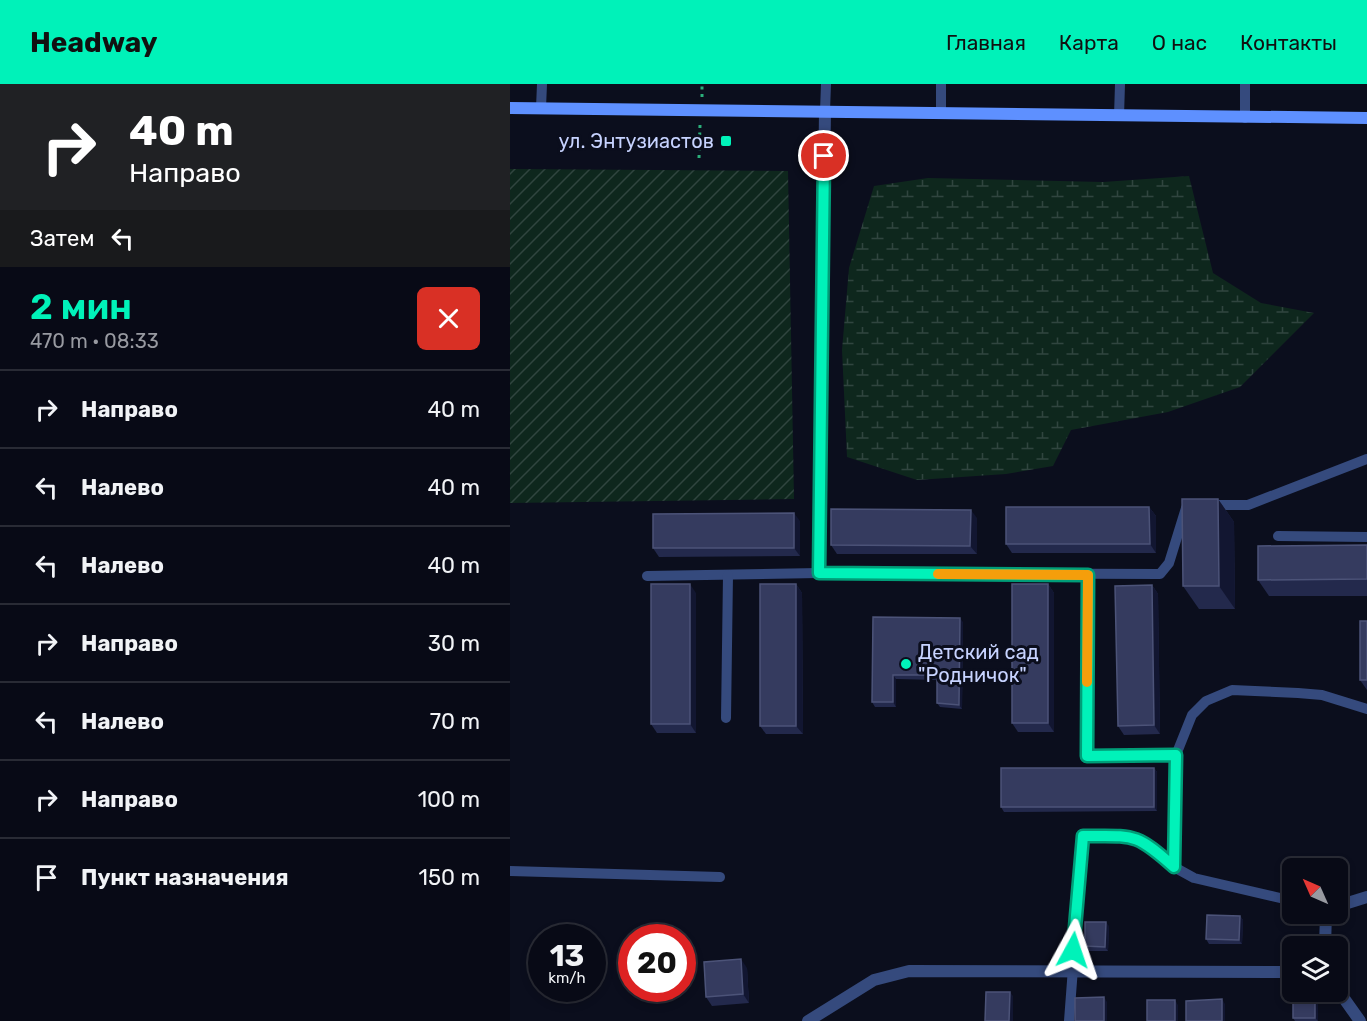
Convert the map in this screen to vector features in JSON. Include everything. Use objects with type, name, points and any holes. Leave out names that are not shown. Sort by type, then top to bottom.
[{"type":"street","points":[[510,108],[1367,118]]},
{"type":"street","points":[[819,573],[825,111]]},
{"type":"street","points":[[1348,903],[1367,897]]},
{"type":"street","points":[[808,1021],[874,980],[888,974],[909,971],[1282,972]]},
{"type":"street","points":[[1347,1002],[1360,1021]]},
{"type":"lane","points":[[542,84],[542,108]]},
{"type":"lane","points":[[825,111],[826,84]]},
{"type":"lane","points":[[941,84],[941,114]]},
{"type":"lane","points":[[1119,116],[1120,84]]},
{"type":"lane","points":[[1245,84],[1245,118]]},
{"type":"lane","points":[[647,576],[819,573],[1160,574],[1169,563],[1187,506],[1248,505],[1367,459]]},
{"type":"lane","points":[[1278,536],[1367,537]]},
{"type":"lane","points":[[726,717],[728,575]]},
{"type":"lane","points":[[1088,575],[1087,756],[1176,755]]},
{"type":"lane","points":[[1174,867],[1176,755],[1192,715],[1206,701],[1232,690],[1322,695],[1367,709]]},
{"type":"lane","points":[[1069,1021],[1083,836],[1133,837],[1147,843],[1174,867],[1194,878],[1282,898]]},
{"type":"lane","points":[[510,870],[720,877]]},
{"type":"green space","points":[[510,169],[788,171],[794,499],[510,503]]},
{"type":"green space","points":[[1189,176],[1213,273],[1261,303],[1314,313],[1240,387],[1168,412],[1071,430],[1053,466],[1006,474],[917,480],[847,457],[842,350],[849,268],[874,186],[928,178],[1103,182]]},
{"type":"building","points":[[1182,499],[1218,499],[1219,586],[1183,586]]},
{"type":"building","points":[[1006,507],[1149,507],[1150,544],[1006,544]]},
{"type":"building","points":[[831,509],[971,510],[970,546],[831,545]]},
{"type":"building","points":[[794,513],[794,548],[653,548],[653,514]]},
{"type":"building","points":[[1367,545],[1367,579],[1258,580],[1258,546]]},
{"type":"building","points":[[651,584],[690,584],[690,724],[651,724]]},
{"type":"building","points":[[760,584],[796,584],[796,726],[760,726]]},
{"type":"building","points":[[1012,584],[1048,584],[1048,723],[1012,723]]},
{"type":"building","points":[[1152,585],[1154,725],[1118,726],[1115,586]]},
{"type":"building","points":[[873,617],[960,618],[959,705],[937,703],[937,675],[893,675],[893,702],[872,702]]},
{"type":"building","points":[[1360,621],[1367,621],[1367,680],[1360,680]]},
{"type":"building","points":[[1001,768],[1154,768],[1154,807],[1001,807]]},
{"type":"building","points":[[1207,915],[1240,916],[1239,940],[1206,939]]},
{"type":"building","points":[[1085,922],[1106,922],[1105,947],[1085,946]]},
{"type":"building","points":[[741,959],[743,994],[706,997],[704,962]]},
{"type":"building","points":[[986,992],[1010,992],[1009,1021],[985,1021]]},
{"type":"building","points":[[1104,997],[1104,1021],[1075,1021],[1075,998]]},
{"type":"building","points":[[1222,999],[1222,1021],[1186,1021],[1186,1001]]},
{"type":"building","points":[[1147,1000],[1175,1000],[1175,1021],[1147,1021]]},
{"type":"building","points":[[1293,1002],[1315,1002],[1315,1018],[1293,1018]]},
{"type":"slow traffic","points":[[938,574],[1088,575],[1087,682]]},
{"type":"place","name":"ул. Энтузиастов","points":[[726,141]]},
{"type":"place","name":"Детский сад \"Родничок\"","points":[[906,664]]},
{"type":"route","points":[[824,156],[819,573],[1088,575],[1087,756],[1176,755],[1174,867],[1147,843],[1133,837],[1083,836],[1073,950]]}]
